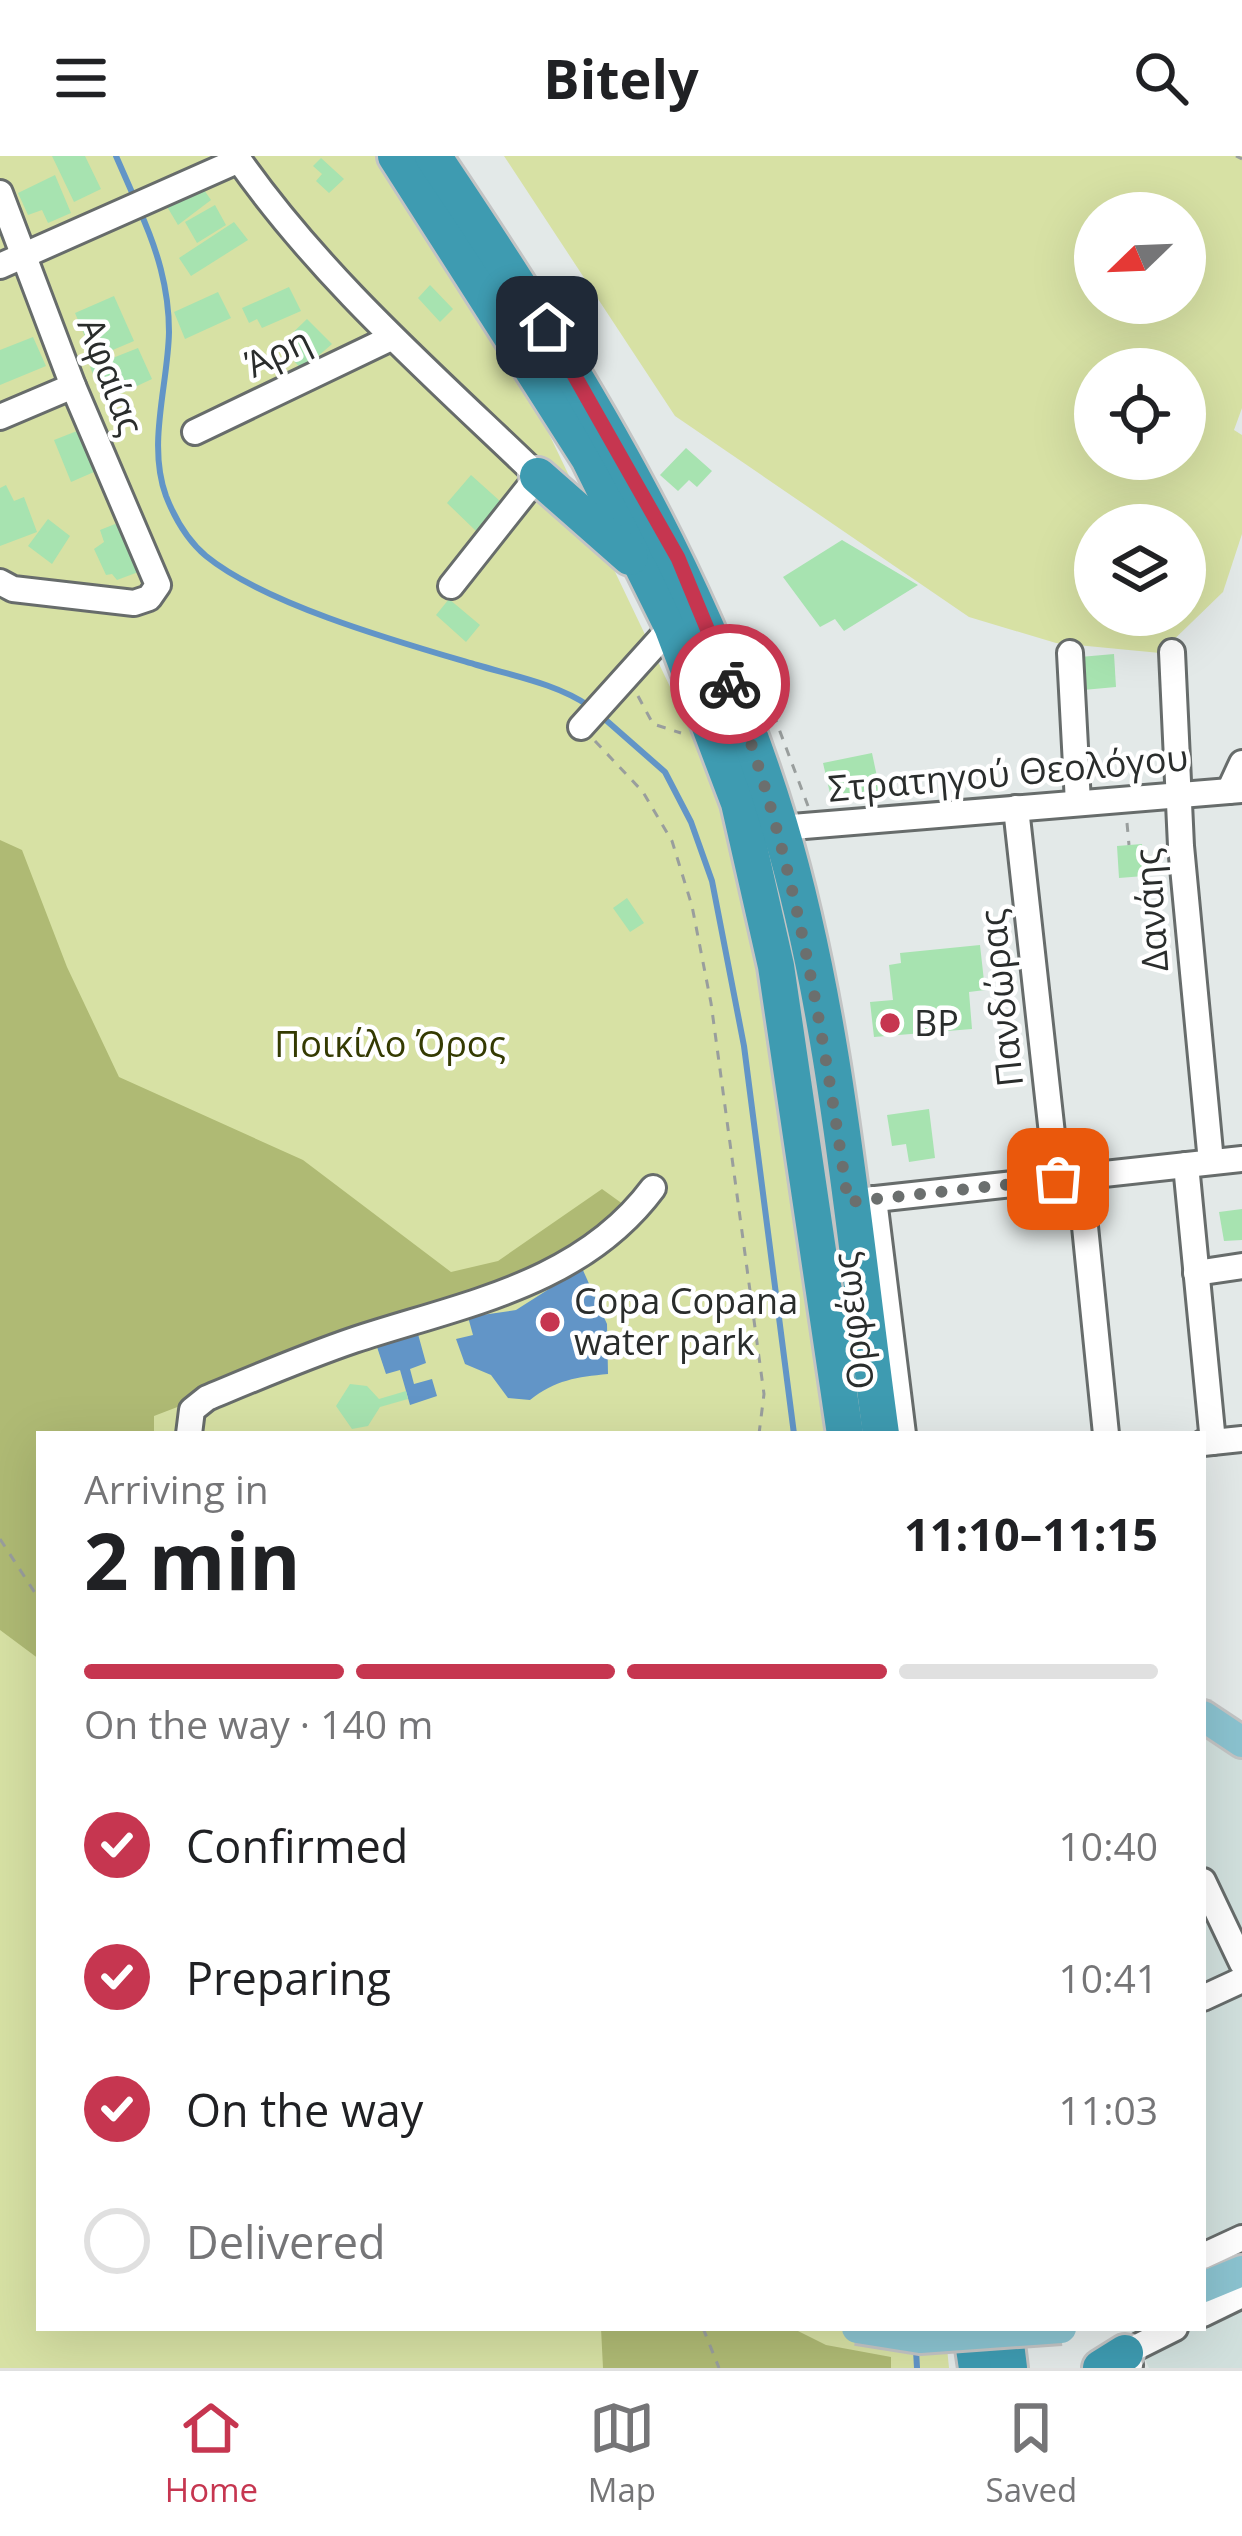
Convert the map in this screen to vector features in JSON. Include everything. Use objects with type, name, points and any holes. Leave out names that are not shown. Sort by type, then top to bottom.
[{"type":"highway","points":[[395,156],[544,382],[649,573],[740,803],[765,904],[844,1431]]},
{"type":"highway","points":[[433,156],[568,360],[678,558],[797,826],[817,998],[861,1201],[865,1319],[880,1431]]},
{"type":"highway","points":[[538,476],[649,573]]},
{"type":"highway","points":[[865,1319],[898,1431]]},
{"type":"highway","points":[[971,2331],[977,2368]]},
{"type":"highway","points":[[1004,2331],[1009,2368]]},
{"type":"main road","points":[[1206,1718],[1242,1742]]},
{"type":"main road","points":[[1206,2286],[1242,2270]]},
{"type":"main road","points":[[876,2331],[920,2338],[1019,2331]]},
{"type":"street","points":[[0,266],[130,211],[238,158],[274,209],[392,338],[538,476],[452,586]]},
{"type":"street","name":"Αφαίας","points":[[0,193],[73,386],[158,585],[149,598],[134,603],[13,589],[0,582]]},
{"type":"street","name":"Άρη","points":[[195,432],[392,338]]},
{"type":"street","points":[[0,417],[73,386]]},
{"type":"street","points":[[581,728],[672,626]]},
{"type":"street","name":"Δανάης","points":[[1172,652],[1192,980],[1196,1273],[1208,1443]]},
{"type":"street","points":[[1070,653],[1078,803]]},
{"type":"street","points":[[1236,790],[1242,763]]},
{"type":"street","name":"Στρατηγού Θεολόγου","points":[[797,826],[1236,790]]},
{"type":"street","name":"Πανδώρας","points":[[1016,808],[1106,1431]]},
{"type":"street","points":[[861,1201],[1242,1159]]},
{"type":"street","points":[[189,1431],[192,1410],[207,1397],[350,1341],[523,1286],[576,1261],[630,1219],[653,1188]]},
{"type":"street","name":"Ορφέως","points":[[861,1201],[899,1431]]},
{"type":"street","points":[[1196,1273],[1242,1266]]},
{"type":"street","points":[[1208,1443],[1242,1439]]},
{"type":"street","points":[[1206,1888],[1242,1963]]},
{"type":"street","points":[[1206,1997],[1242,1980]]},
{"type":"street","points":[[1206,2254],[1242,2238]]},
{"type":"street","points":[[1206,2313],[1242,2295]]},
{"type":"street","points":[[1119,2363],[1170,2331]]},
{"type":"path","points":[[644,657],[648,665],[638,694],[644,713],[665,731],[688,731]]},
{"type":"path","points":[[762,699],[767,697],[797,826]]},
{"type":"path","points":[[581,728],[643,792],[672,841],[692,906],[711,1003],[764,1394],[759,1431]]},
{"type":"path","points":[[0,1539],[36,1594]]},
{"type":"path","points":[[704,2331],[719,2368]]},
{"type":"shaded area","points":[[1206,1732],[1242,1755],[1242,2368],[1149,2368],[1131,2331],[1206,2331]]},
{"type":"green space","name":"Ποικίλο Όρος","points":[[0,156],[416,156],[729,810],[884,1359],[888,1431],[36,1431],[36,2331],[945,2331],[949,2368],[0,2368]]},
{"type":"green space","points":[[504,156],[1242,156],[1242,408],[1234,430],[1242,435],[1242,534],[1223,592],[1206,608],[1206,504],[1074,504],[1074,636],[1178,636],[1160,653],[1056,643],[969,617],[675,416]]},
{"type":"green space","points":[[0,840],[22,850],[67,967],[119,1077],[303,1160],[451,1272],[498,1261],[602,1189],[627,1207],[594,1247],[154,1416],[154,1431],[36,1431],[36,1657],[0,1630]]},
{"type":"green space","points":[[601,2331],[798,2331],[826,2345],[891,2357],[891,2368],[603,2368]]},
{"type":"water","points":[[582,1268],[607,1324],[608,1374],[567,1381],[530,1400],[508,1398],[491,1375],[465,1364],[456,1339],[473,1335],[468,1317],[516,1310]]},
{"type":"water","points":[[418,1334],[426,1363],[410,1369],[414,1384],[432,1379],[437,1396],[410,1405],[400,1370],[386,1374],[377,1347]]},
{"type":"building","points":[[52,156],[85,156],[101,189],[74,202]]},
{"type":"building","points":[[321,158],[344,179],[329,193],[316,181],[322,174],[313,166]]},
{"type":"building","points":[[55,175],[71,213],[48,223],[42,210],[28,215],[18,193]]},
{"type":"building","points":[[200,184],[211,200],[178,225],[166,205]]},
{"type":"building","points":[[215,205],[226,225],[197,243],[185,222]]},
{"type":"building","points":[[234,222],[248,240],[191,276],[179,258]]},
{"type":"building","points":[[430,285],[453,309],[440,322],[418,298]]},
{"type":"building","points":[[289,287],[301,311],[262,328],[257,319],[249,323],[242,308]]},
{"type":"building","points":[[218,292],[231,318],[185,339],[174,312]]},
{"type":"building","points":[[114,296],[134,341],[94,358],[75,313]]},
{"type":"building","points":[[307,319],[332,344],[302,370],[280,345]]},
{"type":"building","points":[[33,337],[46,366],[0,385],[0,350]]},
{"type":"building","points":[[138,348],[152,379],[105,401],[90,367]]},
{"type":"building","points":[[77,431],[94,472],[71,482],[54,440]]},
{"type":"building","points":[[686,448],[712,471],[697,487],[689,480],[678,491],[660,475]]},
{"type":"building","points":[[471,475],[501,502],[476,531],[447,503]]},
{"type":"building","points":[[6,485],[14,501],[24,497],[37,532],[0,546],[0,488]]},
{"type":"building","points":[[48,519],[70,536],[52,564],[28,546]]},
{"type":"building","points":[[115,524],[125,530],[141,571],[117,580],[106,575],[94,549],[104,542],[100,530]]},
{"type":"building","points":[[842,540],[918,585],[844,631],[835,619],[820,627],[783,577]]},
{"type":"building","points":[[449,599],[480,625],[466,642],[436,615]]},
{"type":"building","points":[[1114,654],[1116,687],[1083,690],[1080,657]]},
{"type":"building","points":[[872,753],[880,791],[832,802],[823,763]]},
{"type":"building","points":[[1142,844],[1144,876],[1119,878],[1117,846]]},
{"type":"building","points":[[627,898],[644,923],[630,932],[613,908]]},
{"type":"building","points":[[980,945],[985,990],[969,992],[972,1029],[874,1037],[870,1002],[893,1000],[889,965],[901,963],[900,953]]},
{"type":"building","points":[[929,1109],[935,1158],[909,1162],[906,1144],[892,1146],[887,1115]]},
{"type":"building","points":[[1242,1209],[1242,1240],[1224,1241],[1219,1212]]},
{"type":"building","points":[[350,1384],[367,1386],[379,1399],[406,1391],[408,1399],[380,1407],[368,1426],[352,1429],[336,1406]]},
{"type":"waterway","points":[[116,156],[134,197]]},
{"type":"waterway","points":[[139,209],[167,300],[168,352],[158,435],[161,476],[173,513],[193,543],[232,574],[298,606],[549,686],[589,706]]},
{"type":"waterway","points":[[599,714],[665,772],[691,822],[712,881],[744,1046],[794,1431]]},
{"type":"waterway","points":[[916,2350],[917,2368]]},
{"type":"way so far","points":[[730,684],[769,792],[797,897],[848,1202],[1058,1179]]},
{"type":"place","name":"BP","points":[[890,1023]]},
{"type":"place","name":"Copa Copana water park","points":[[550,1322]]},
{"type":"route","points":[[547,327],[678,558],[730,684]]}]
